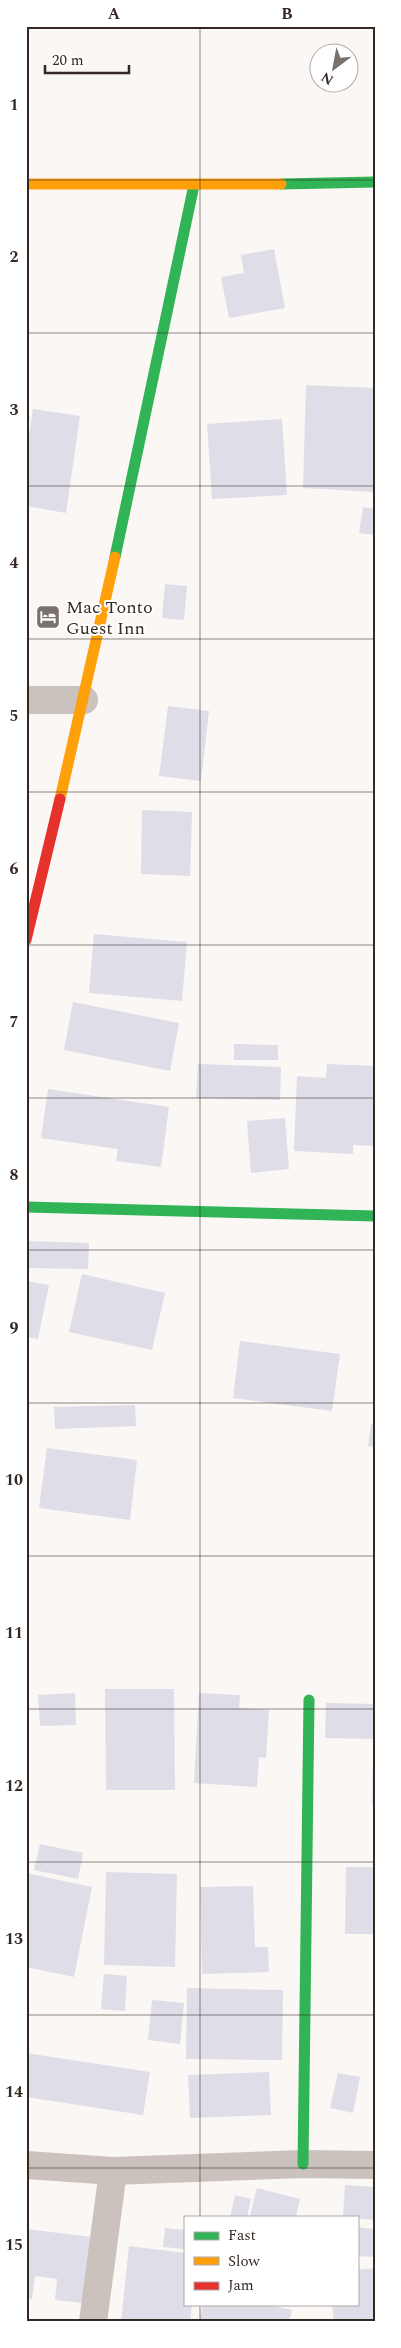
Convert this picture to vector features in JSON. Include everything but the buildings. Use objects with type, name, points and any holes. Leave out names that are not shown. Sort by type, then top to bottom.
[{"type":"street","points":[[26,184],[194,185],[375,182]]},
{"type":"street","points":[[28,926],[84,700],[194,185]]},
{"type":"street","points":[[26,700],[84,700]]},
{"type":"street","points":[[26,1207],[375,1216]]},
{"type":"street","points":[[302,2164],[309,1700]]},
{"type":"street","points":[[26,2165],[113,2170],[302,2164],[375,2165]]},
{"type":"street","points":[[93,2322],[113,2170]]},
{"type":"traffic: fast","points":[[281,184],[375,182]]},
{"type":"traffic: fast","points":[[115,557],[194,185]]},
{"type":"traffic: fast","points":[[26,1207],[375,1216]]},
{"type":"traffic: fast","points":[[303,2164],[309,1700]]},
{"type":"traffic: slow","points":[[26,184],[281,184]]},
{"type":"traffic: slow","points":[[60,799],[115,557]]},
{"type":"traffic: jam","points":[[26,940],[60,799]]},
{"type":"place","name":"Mac Tonto Guest Inn","points":[[48,617]]}]
